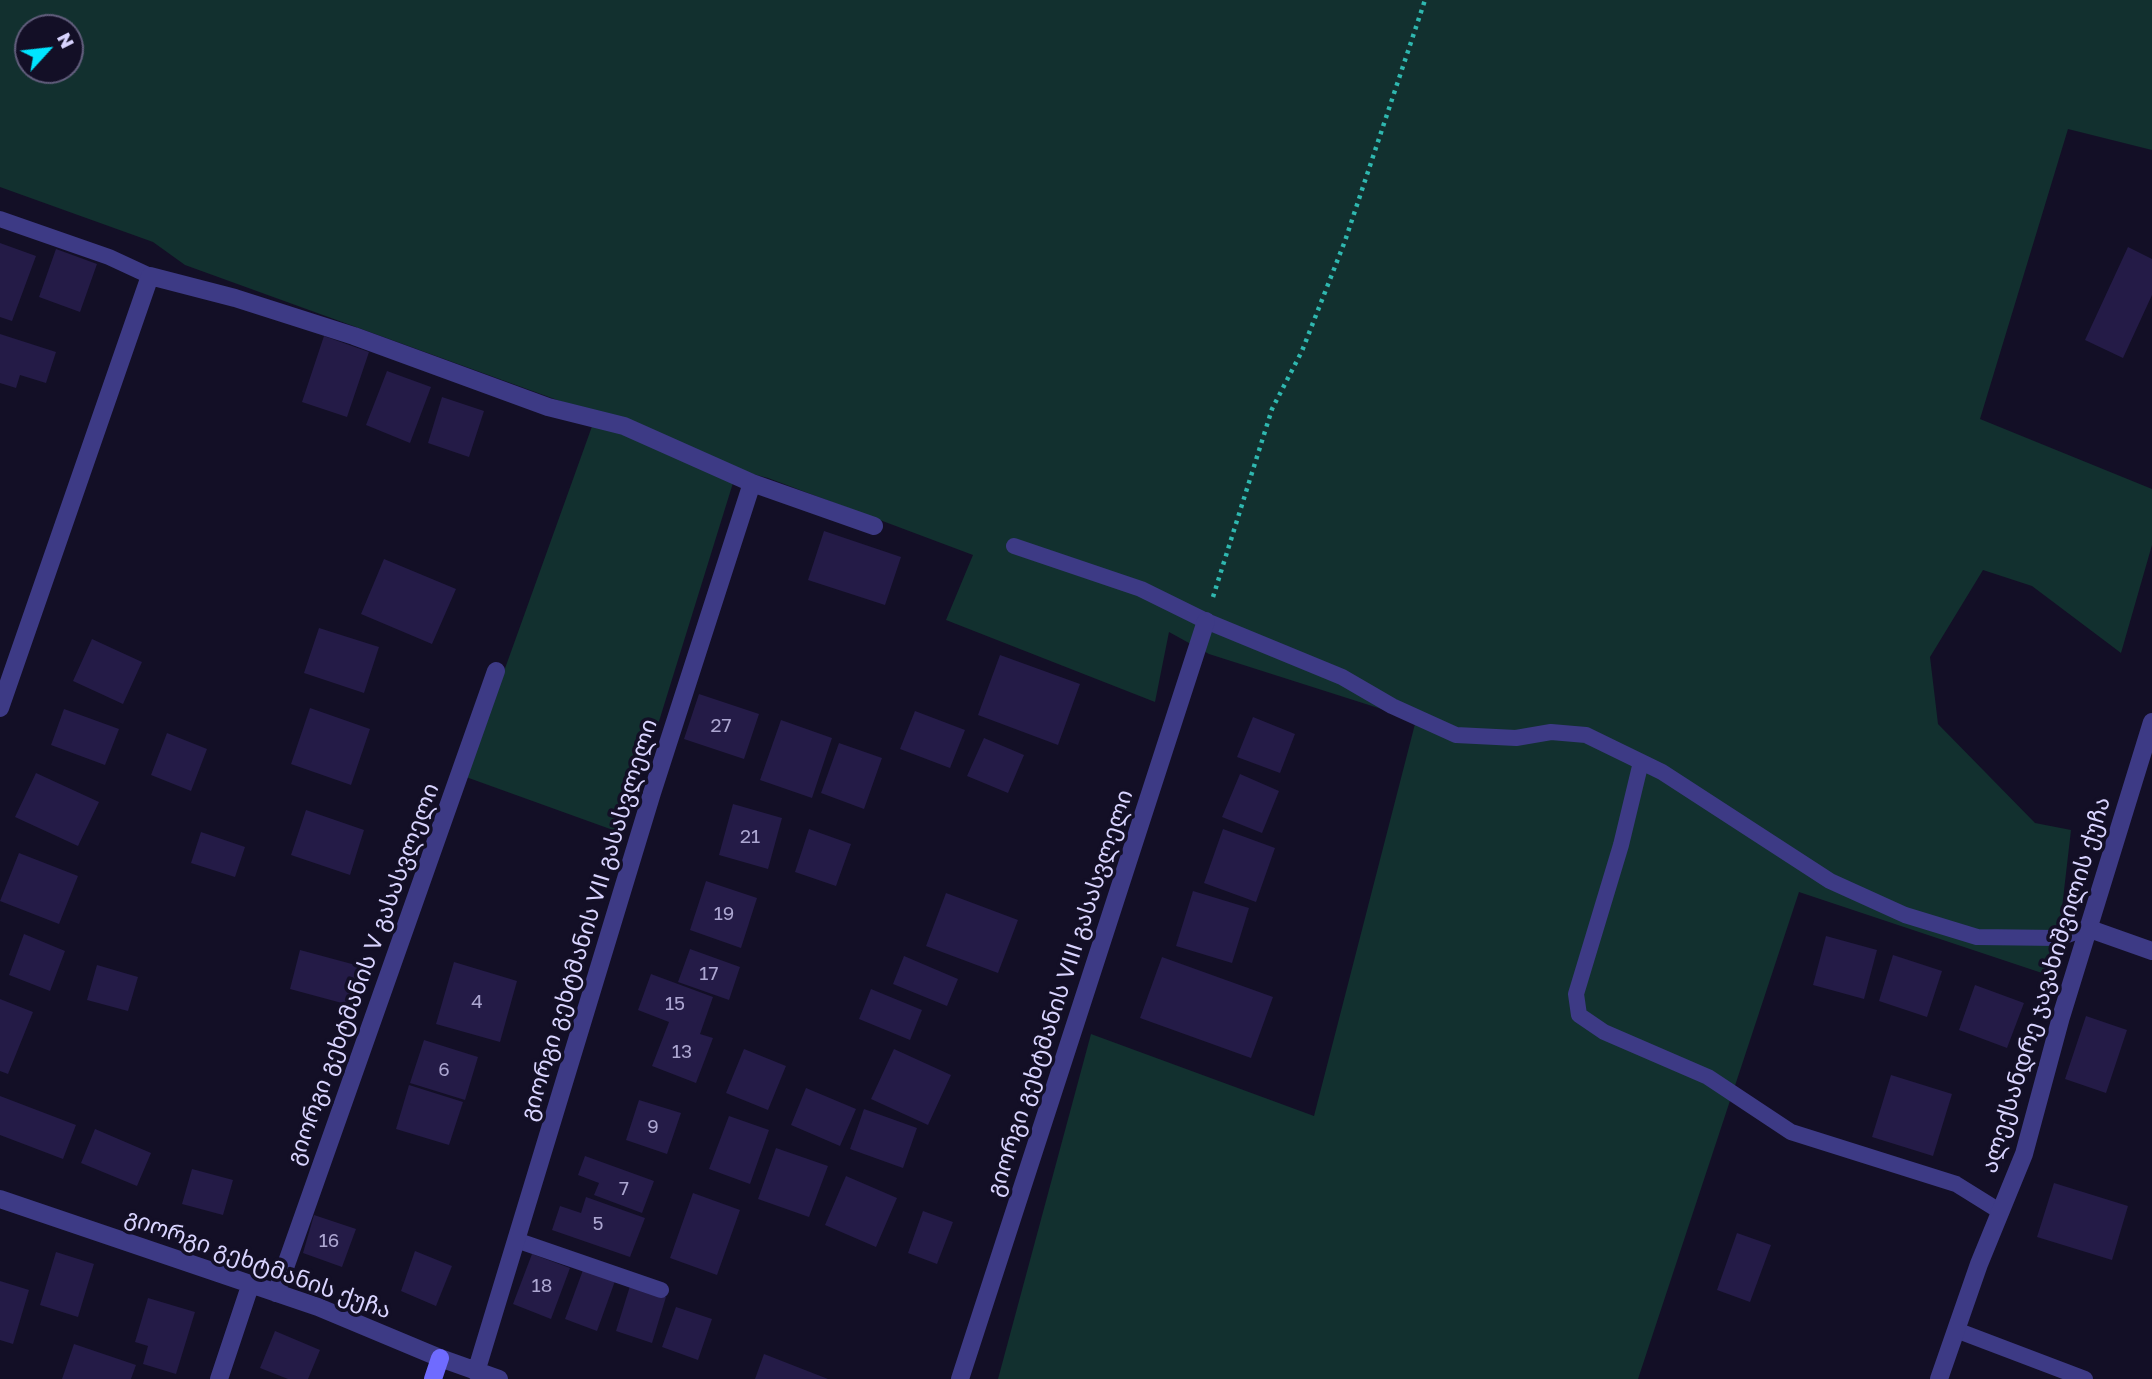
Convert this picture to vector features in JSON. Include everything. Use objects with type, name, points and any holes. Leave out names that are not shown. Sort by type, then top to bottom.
[{"type":"street","points":[[0,708],[150,276],[235,298],[354,336],[548,407],[624,426],[752,484],[874,526]]},
{"type":"street","name":"გიორგი გეხტმანის VII გასასვლელი","points":[[476,1372],[652,793],[752,484]]},
{"type":"street","name":"გიორგი გეხტმანის VIII გასასვლელი","points":[[960,1379],[1206,621]]},
{"type":"street","name":"გიორგი გეხტმანის V გასასვლელი","points":[[275,1293],[496,671]]},
{"type":"street","name":"ალექსანდრე ჯავახიშვილის ქუჩა","points":[[1939,1379],[2025,1154],[2087,928],[2152,722]]},
{"type":"street","points":[[2087,928],[2152,951]]},
{"type":"street","name":"გიორგი გეხტმანის ქუჩა","points":[[0,1199],[318,1307],[440,1358],[499,1379]]},
{"type":"street","points":[[219,1379],[250,1286]]},
{"type":"street","points":[[433,1379],[440,1358]]},
{"type":"lane","points":[[0,219],[108,257],[150,276]]},
{"type":"lane","points":[[1014,546],[1141,589],[1206,621],[1342,677],[1392,706],[1456,735],[1516,738],[1551,732],[1586,735],[1641,762],[1830,881],[1905,915],[1978,937],[2059,937],[2087,928]]},
{"type":"lane","points":[[1641,762],[1621,845],[1576,994],[1579,1015],[1604,1032],[1708,1077],[1791,1132],[1956,1184],[2001,1212]]},
{"type":"lane","points":[[516,1240],[661,1290]]},
{"type":"lane","points":[[1956,1331],[2085,1379]]},
{"type":"path","points":[[1206,621],[1272,409],[1302,351],[1345,241],[1425,0]]},
{"type":"green space","points":[[0,0],[2152,0],[2152,150],[2068,129],[1980,419],[2152,489],[2152,545],[2121,653],[2032,586],[1983,570],[1930,657],[1938,724],[2035,823],[2071,830],[2054,977],[1799,892],[1638,1379],[998,1379],[1091,1034],[1314,1116],[1416,720],[1209,654],[1169,632],[1155,702],[946,620],[973,555],[768,478],[737,470],[624,834],[466,777],[595,418],[571,405],[185,265],[153,242],[0,187]]},
{"type":"building","points":[[0,243],[36,256],[12,321],[0,317]]},
{"type":"building","points":[[2128,247],[2152,259],[2152,295],[2123,358],[2085,340]]},
{"type":"building","points":[[56,249],[97,264],[80,312],[39,297]]},
{"type":"building","points":[[0,334],[56,352],[46,383],[20,375],[16,388],[0,383]]},
{"type":"building","points":[[324,336],[369,352],[347,417],[302,402]]},
{"type":"building","points":[[387,371],[431,387],[410,443],[366,425]]},
{"type":"building","points":[[442,397],[484,411],[469,457],[428,443]]},
{"type":"building","points":[[824,531],[901,557],[885,605],[808,580]]},
{"type":"building","points":[[384,559],[456,589],[432,644],[361,614]]},
{"type":"building","points":[[319,628],[379,647],[364,693],[304,673]]},
{"type":"building","points":[[92,639],[142,662],[123,704],[73,681]]},
{"type":"building","points":[[1000,655],[1080,684],[1058,745],[978,715]]},
{"type":"building","points":[[699,694],[759,714],[744,759],[684,739]]},
{"type":"building","points":[[310,708],[370,729],[351,785],[291,764]]},
{"type":"building","points":[[64,709],[119,729],[105,765],[51,745]]},
{"type":"building","points":[[915,711],[965,730],[950,768],[900,749]]},
{"type":"building","points":[[1253,717],[1295,734],[1280,773],[1237,757]]},
{"type":"building","points":[[781,720],[832,738],[812,798],[760,780]]},
{"type":"building","points":[[167,733],[207,749],[191,791],[151,775]]},
{"type":"building","points":[[984,738],[1024,755],[1008,793],[967,776]]},
{"type":"building","points":[[839,743],[882,758],[864,809],[821,793]]},
{"type":"building","points":[[36,773],[99,802],[78,846],[15,817]]},
{"type":"building","points":[[1240,774],[1279,791],[1262,833],[1222,817]]},
{"type":"building","points":[[733,804],[782,818],[768,869],[719,855]]},
{"type":"building","points":[[306,810],[364,830],[350,875],[291,855]]},
{"type":"building","points":[[809,829],[851,844],[836,886],[795,872]]},
{"type":"building","points":[[1223,829],[1275,848],[1256,902],[1204,883]]},
{"type":"building","points":[[201,832],[245,847],[235,877],[191,863]]},
{"type":"building","points":[[19,853],[78,876],[59,924],[0,901]]},
{"type":"building","points":[[706,881],[757,898],[741,948],[690,930]]},
{"type":"building","points":[[1193,891],[1249,908],[1232,963],[1176,946]]},
{"type":"building","points":[[946,893],[1018,920],[998,973],[926,946]]},
{"type":"building","points":[[24,934],[65,951],[50,991],[9,975]]},
{"type":"building","points":[[1826,936],[1877,950],[1864,999],[1813,985]]},
{"type":"building","points":[[690,949],[740,967],[729,1000],[678,982]]},
{"type":"building","points":[[300,950],[363,967],[353,1006],[290,989]]},
{"type":"building","points":[[1893,955],[1942,971],[1927,1017],[1879,1001]]},
{"type":"building","points":[[904,956],[958,979],[947,1006],[893,984]]},
{"type":"building","points":[[1162,957],[1273,997],[1251,1058],[1140,1018]]},
{"type":"building","points":[[454,962],[517,981],[500,1042],[436,1024]]},
{"type":"building","points":[[97,965],[138,977],[128,1011],[87,1000]]},
{"type":"building","points":[[651,974],[713,997],[700,1034],[713,1038],[696,1083],[652,1066],[669,1022],[638,1010]]},
{"type":"building","points":[[1975,985],[2024,1003],[2007,1048],[1959,1030]]},
{"type":"building","points":[[871,989],[922,1010],[910,1040],[859,1019]]},
{"type":"building","points":[[0,999],[33,1012],[8,1074],[0,1071]]},
{"type":"building","points":[[2086,1016],[2127,1030],[2106,1093],[2065,1079]]},
{"type":"building","points":[[424,1040],[478,1057],[465,1100],[410,1083]]},
{"type":"building","points":[[744,1049],[786,1066],[768,1110],[726,1093]]},
{"type":"building","points":[[894,1049],[951,1075],[928,1125],[871,1099]]},
{"type":"building","points":[[1891,1075],[1952,1094],[1933,1156],[1872,1137]]},
{"type":"building","points":[[409,1085],[463,1102],[449,1145],[396,1129]]},
{"type":"building","points":[[806,1088],[856,1109],[840,1146],[791,1125]]},
{"type":"building","points":[[0,1096],[76,1125],[63,1159],[0,1135]]},
{"type":"building","points":[[639,1100],[681,1113],[667,1154],[626,1140]]},
{"type":"building","points":[[864,1109],[917,1128],[903,1168],[850,1149]]},
{"type":"building","points":[[729,1116],[769,1130],[750,1184],[709,1169]]},
{"type":"building","points":[[95,1129],[151,1153],[137,1186],[81,1163]]},
{"type":"building","points":[[776,1148],[828,1166],[809,1217],[758,1199]]},
{"type":"building","points":[[585,1156],[654,1181],[642,1213],[594,1195],[599,1183],[578,1175]]},
{"type":"building","points":[[192,1169],[233,1180],[223,1215],[182,1204]]},
{"type":"building","points":[[846,1176],[897,1198],[876,1247],[825,1225]]},
{"type":"building","points":[[2054,1183],[2128,1206],[2112,1260],[2037,1237]]},
{"type":"building","points":[[693,1193],[740,1210],[717,1275],[670,1258]]},
{"type":"building","points":[[586,1197],[645,1218],[630,1257],[552,1230],[560,1206],[581,1213]]},
{"type":"building","points":[[923,1211],[953,1222],[937,1264],[908,1253]]},
{"type":"building","points":[[314,1215],[356,1229],[342,1267],[303,1253]]},
{"type":"building","points":[[1737,1233],[1771,1245],[1750,1302],[1717,1290]]},
{"type":"building","points":[[415,1251],[452,1266],[436,1306],[401,1291]]},
{"type":"building","points":[[56,1252],[94,1264],[78,1317],[40,1305]]},
{"type":"building","points":[[532,1254],[570,1268],[551,1319],[513,1304]]},
{"type":"building","points":[[583,1270],[615,1281],[597,1331],[565,1319]]},
{"type":"building","points":[[0,1281],[29,1290],[13,1344],[0,1340]]},
{"type":"building","points":[[630,1286],[666,1297],[652,1343],[616,1331]]},
{"type":"building","points":[[148,1298],[195,1312],[176,1374],[143,1364],[148,1346],[135,1342]]},
{"type":"building","points":[[676,1307],[712,1319],[698,1360],[662,1347]]},
{"type":"building","points":[[275,1331],[320,1350],[308,1379],[288,1379],[260,1368]]},
{"type":"building","points":[[74,1344],[136,1365],[131,1379],[62,1379]]},
{"type":"building","points":[[764,1354],[828,1379],[755,1379]]}]
